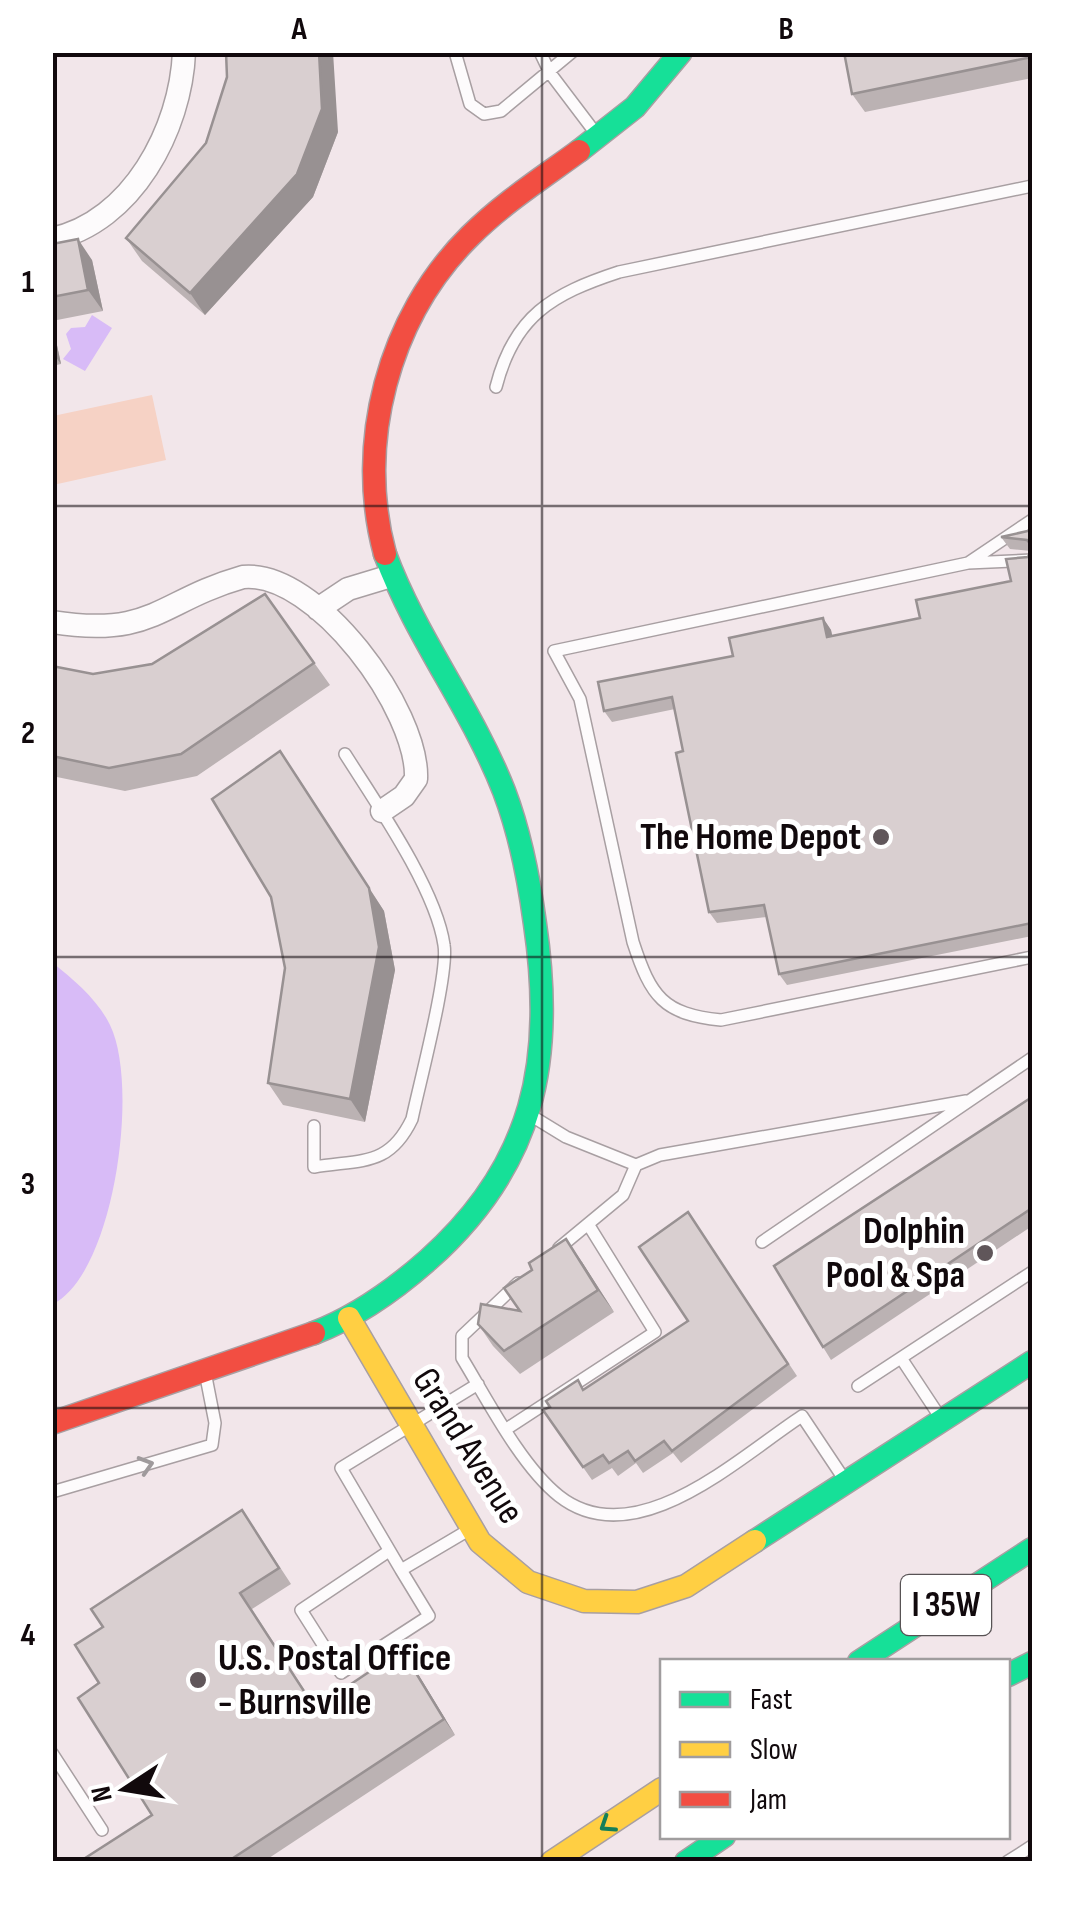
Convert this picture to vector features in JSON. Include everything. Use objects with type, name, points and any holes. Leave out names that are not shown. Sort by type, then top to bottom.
[{"type":"main road","points":[[52,1423],[205,1373],[349,1318],[424,1267],[486,1203],[507,1168],[530,1115],[544,1062],[540,941],[517,828],[488,756],[410,624],[391,576],[375,506],[380,406],[399,344],[430,286],[470,236],[631,114],[681,52]]},
{"type":"main road","name":"Grand Avenue","points":[[349,1318],[480,1542],[528,1582],[584,1601],[637,1602],[686,1586],[1032,1362]]},
{"type":"main road","name":"I 35W","points":[[864,1659],[1032,1549]]},
{"type":"main road","points":[[552,1862],[660,1790]]},
{"type":"main road","points":[[686,1862],[720,1839]]},
{"type":"street","points":[[52,239],[86,229],[103,218],[134,184],[171,121],[184,52]]},
{"type":"street","points":[[52,622],[101,628],[129,626],[230,581],[256,576],[282,584],[318,610],[391,693],[410,742],[416,779],[404,796],[382,811]]},
{"type":"street","points":[[318,610],[348,589],[391,576]]},
{"type":"lane","points":[[455,52],[470,104],[484,114],[501,111],[572,52]]},
{"type":"lane","points":[[540,52],[550,74],[600,139]]},
{"type":"lane","points":[[496,387],[505,352],[523,324],[582,284],[619,272],[1032,186]]},
{"type":"lane","points":[[968,563],[1032,520]]},
{"type":"lane","points":[[1032,560],[968,563],[554,651],[580,699],[633,942],[644,974],[662,1002],[686,1016],[722,1020],[1032,958]]},
{"type":"lane","points":[[314,1126],[314,1167],[389,1154],[400,1144],[412,1120],[446,949],[436,915],[382,811],[345,754]]},
{"type":"lane","points":[[762,1242],[1032,1058]]},
{"type":"lane","points":[[545,1260],[622,1195],[636,1165],[660,1155],[966,1101]]},
{"type":"lane","points":[[530,1115],[566,1137],[636,1165]]},
{"type":"lane","points":[[508,1428],[655,1332],[588,1224]]},
{"type":"lane","points":[[531,1272],[474,1320],[462,1336],[462,1358],[539,1477],[586,1513],[612,1517],[646,1512],[676,1499],[802,1416],[847,1484]]},
{"type":"lane","points":[[858,1386],[1032,1272]]},
{"type":"lane","points":[[901,1358],[942,1420]]},
{"type":"lane","points":[[52,1492],[212,1445],[215,1423],[205,1373]]},
{"type":"lane","points":[[389,1550],[301,1610],[341,1674],[429,1616],[341,1468],[478,1384]]},
{"type":"lane","points":[[401,1570],[472,1528]]},
{"type":"lane","points":[[52,1753],[102,1830]]},
{"type":"lane","points":[[1007,1862],[1032,1846]]},
{"type":"shaded area","points":[[92,315],[112,328],[85,371],[63,359],[71,349],[66,334],[71,328],[85,327]]},
{"type":"shaded area","points":[[152,395],[166,460],[53,485],[53,416]]},
{"type":"shaded area","points":[[53,963],[92,999],[110,1025],[119,1053],[122,1090],[116,1176],[106,1219],[92,1256],[74,1286],[53,1304]]},
{"type":"building","points":[[226,52],[319,52],[322,109],[297,174],[190,293],[126,238],[206,143],[227,77]]},
{"type":"building","points":[[844,52],[1032,52],[1032,57],[852,94]]},
{"type":"building","points":[[78,239],[88,290],[52,297],[52,244]]},
{"type":"building","points":[[1032,530],[1032,546],[1027,540],[1001,537]]},
{"type":"building","name":"The Home Depot","points":[[1032,548],[1032,923],[779,974],[764,905],[709,912],[676,753],[683,751],[672,697],[604,711],[598,682],[733,656],[729,638],[823,618],[827,637],[920,618],[916,600],[1011,581],[1006,559],[1028,557]]},
{"type":"building","points":[[265,594],[314,663],[181,754],[109,768],[52,756],[52,666],[93,674],[152,664]]},
{"type":"building","points":[[280,751],[369,888],[379,947],[350,1099],[268,1083],[285,968],[271,897],[212,799]]},
{"type":"building","points":[[1032,1097],[1032,1208],[823,1347],[774,1266]]},
{"type":"building","points":[[688,1212],[788,1364],[672,1451],[664,1441],[635,1461],[628,1451],[609,1463],[603,1455],[583,1467],[543,1410],[550,1407],[546,1401],[578,1380],[583,1390],[688,1321],[639,1247]]},
{"type":"building","points":[[566,1239],[598,1290],[504,1351],[478,1324],[481,1304],[520,1311],[504,1288],[532,1270],[529,1263]]},
{"type":"building","points":[[242,1510],[279,1568],[240,1593],[315,1708],[402,1650],[444,1719],[227,1862],[79,1862],[152,1815],[78,1698],[99,1683],[75,1645],[103,1627],[91,1609]]},
{"type":"traffic: fast","points":[[579,151],[635,107],[681,52]]},
{"type":"traffic: fast","points":[[314,1333],[360,1311],[388,1292],[464,1224],[493,1187],[514,1148],[529,1107],[538,1065],[541,974],[530,890],[515,823],[491,761],[412,615],[385,554]]},
{"type":"traffic: fast","points":[[755,1541],[1032,1362]]},
{"type":"traffic: fast","points":[[864,1659],[1032,1549]]},
{"type":"traffic: fast","points":[[1010,1674],[1032,1663]]},
{"type":"traffic: fast","points":[[686,1862],[720,1839]]},
{"type":"traffic: slow","points":[[349,1318],[480,1542],[528,1582],[584,1601],[637,1602],[686,1586],[755,1541]]},
{"type":"traffic: slow","points":[[552,1862],[660,1790]]},
{"type":"traffic: jam","points":[[385,554],[374,469],[377,426],[399,343],[418,304],[470,236],[579,151]]},
{"type":"traffic: jam","points":[[52,1423],[314,1333]]},
{"type":"place","name":"The Home Depot","points":[[881,837]]},
{"type":"place","name":"Dolphin Pool & Spa","points":[[985,1253]]},
{"type":"place","name":"U.S. Postal Office - Burnsville","points":[[198,1680]]}]
